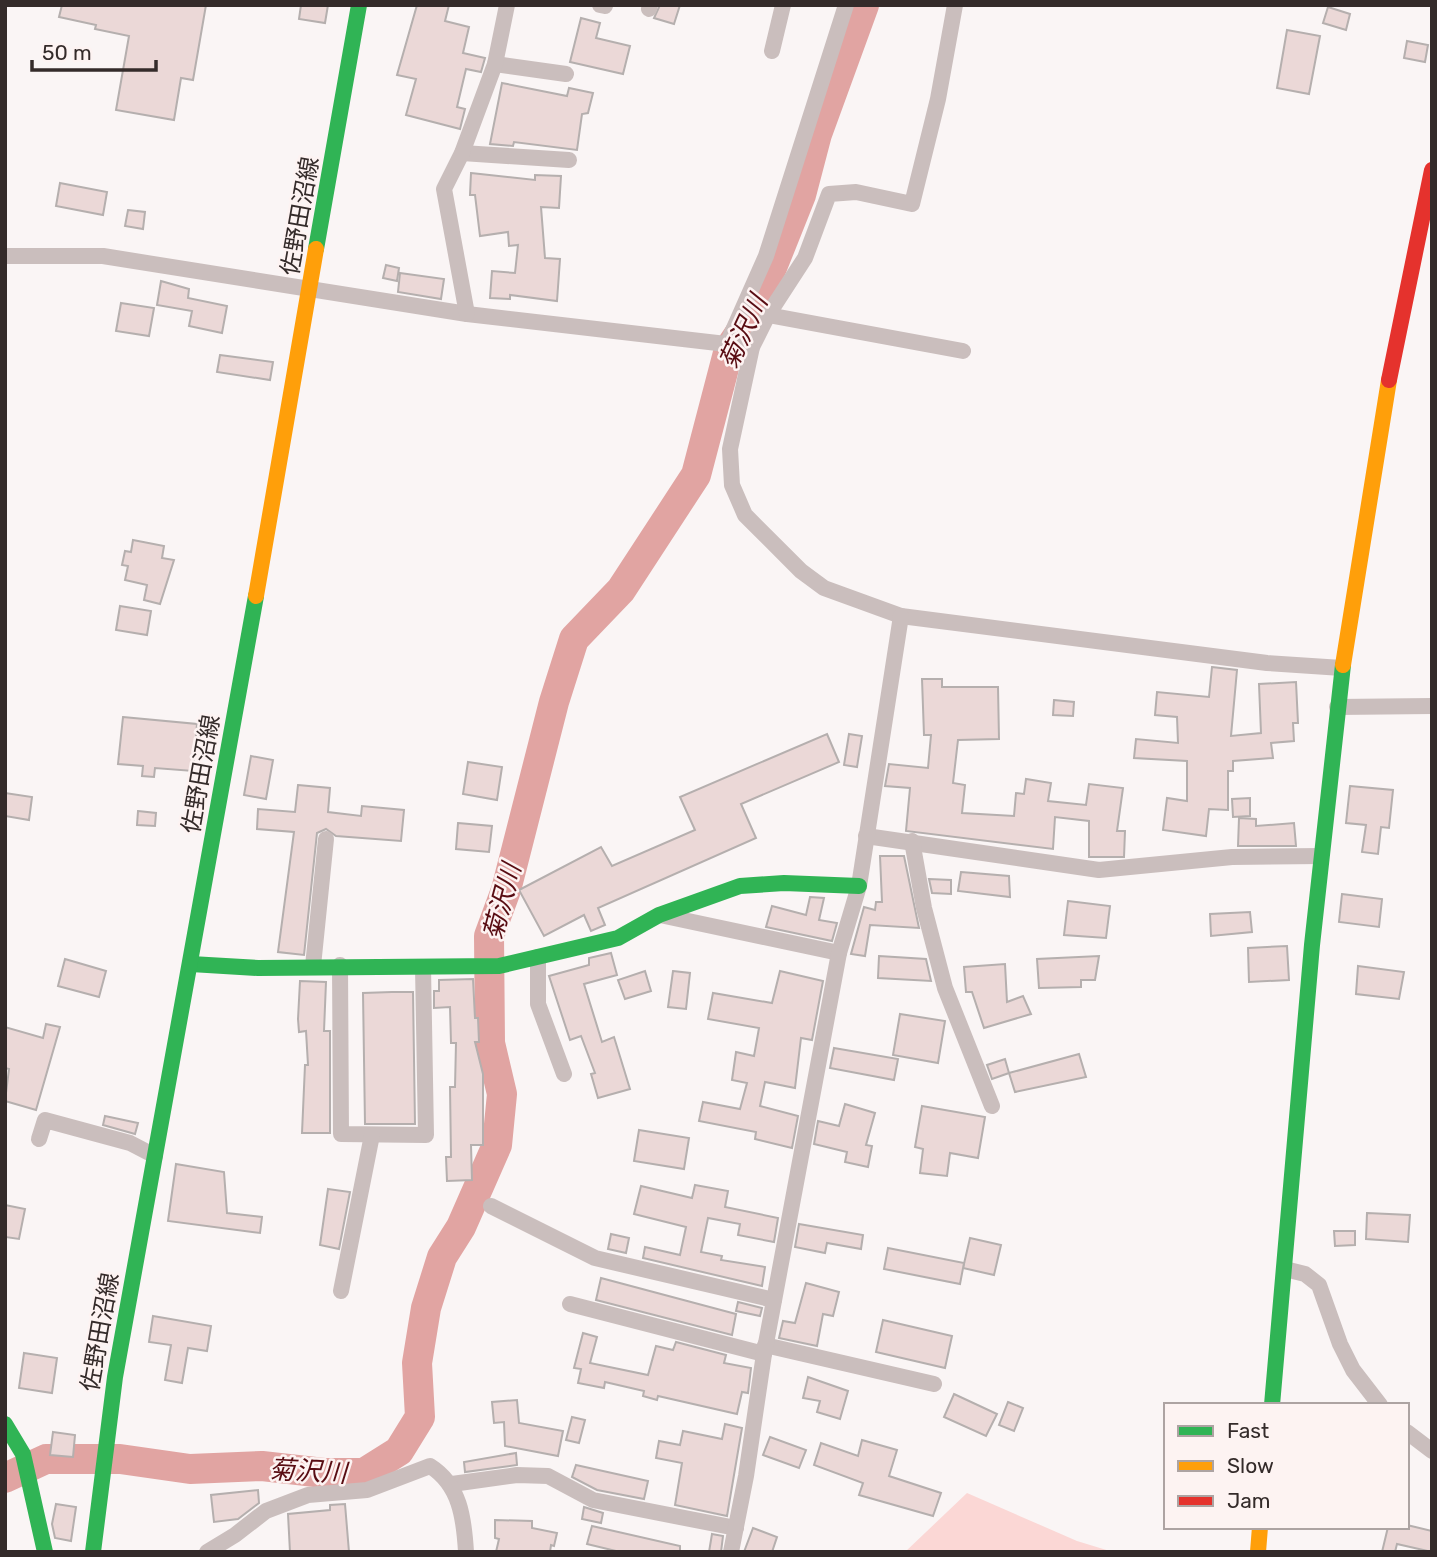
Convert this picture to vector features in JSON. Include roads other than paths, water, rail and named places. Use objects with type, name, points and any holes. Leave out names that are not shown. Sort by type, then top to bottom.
[{"type":"street","name":"佐野田沼線","points":[[93,1552],[114,1377],[191,964],[359,5]]},
{"type":"street","points":[[467,314],[444,188],[462,153],[495,64],[507,5]]},
{"type":"street","points":[[772,51],[783,5]]},
{"type":"street","points":[[727,344],[766,256],[846,5]]},
{"type":"street","points":[[955,5],[937,99],[912,204],[856,192],[829,194],[805,258],[768,315],[752,347],[730,449],[733,485],[745,515],[801,571],[824,588],[901,616],[1267,663],[1342,668]]},
{"type":"street","points":[[495,64],[566,74]]},
{"type":"street","points":[[462,153],[569,160]]},
{"type":"street","points":[[1272,1403],[1321,856],[1342,668],[1402,310],[1424,238],[1432,170]]},
{"type":"street","points":[[5,256],[103,256],[311,287],[467,314],[752,347]]},
{"type":"street","points":[[768,315],[963,351]]},
{"type":"street","points":[[731,1552],[764,1350],[839,953],[859,886],[890,703],[901,616]]},
{"type":"street","points":[[1337,707],[1432,706]]},
{"type":"street","points":[[866,836],[1099,870],[1232,858],[1321,856]]},
{"type":"street","points":[[313,966],[326,839]]},
{"type":"street","points":[[912,841],[924,908],[945,988],[992,1106]]},
{"type":"street","points":[[191,964],[258,968],[340,965],[499,966],[618,938],[659,915],[740,886],[784,883],[859,886]]},
{"type":"street","points":[[659,915],[839,953]]},
{"type":"street","points":[[538,957],[538,1004],[564,1074]]},
{"type":"street","points":[[340,965],[341,1134],[372,1135],[426,1135],[423,967]]},
{"type":"street","points":[[39,1139],[46,1120],[130,1143],[155,1156]]},
{"type":"street","points":[[341,1291],[372,1135]]},
{"type":"street","points":[[491,1206],[595,1258],[774,1300]]},
{"type":"street","points":[[1285,1269],[1305,1274],[1319,1285],[1344,1353],[1379,1403]]},
{"type":"street","points":[[570,1304],[764,1350],[934,1384]]},
{"type":"street","points":[[5,1424],[23,1454],[45,1552]]},
{"type":"street","points":[[1409,1434],[1432,1451]]},
{"type":"street","points":[[207,1552],[266,1511],[308,1495],[367,1490],[430,1466],[452,1484],[464,1522],[466,1552]]},
{"type":"street","points":[[452,1484],[517,1475],[548,1476],[593,1500],[736,1528]]},
{"type":"street","points":[[1258,1552],[1261,1529]]},
{"type":"waterway","name":"菊沢川","points":[[5,1478],[46,1459],[120,1459],[190,1469],[262,1466],[324,1473],[364,1473],[399,1451],[420,1417],[417,1363],[426,1308],[442,1257],[461,1227],[497,1145],[502,1094],[490,1043],[489,936],[506,890],[554,702],[574,639],[621,590],[696,475],[729,349],[750,318],[801,195],[817,134],[864,5]]}]
